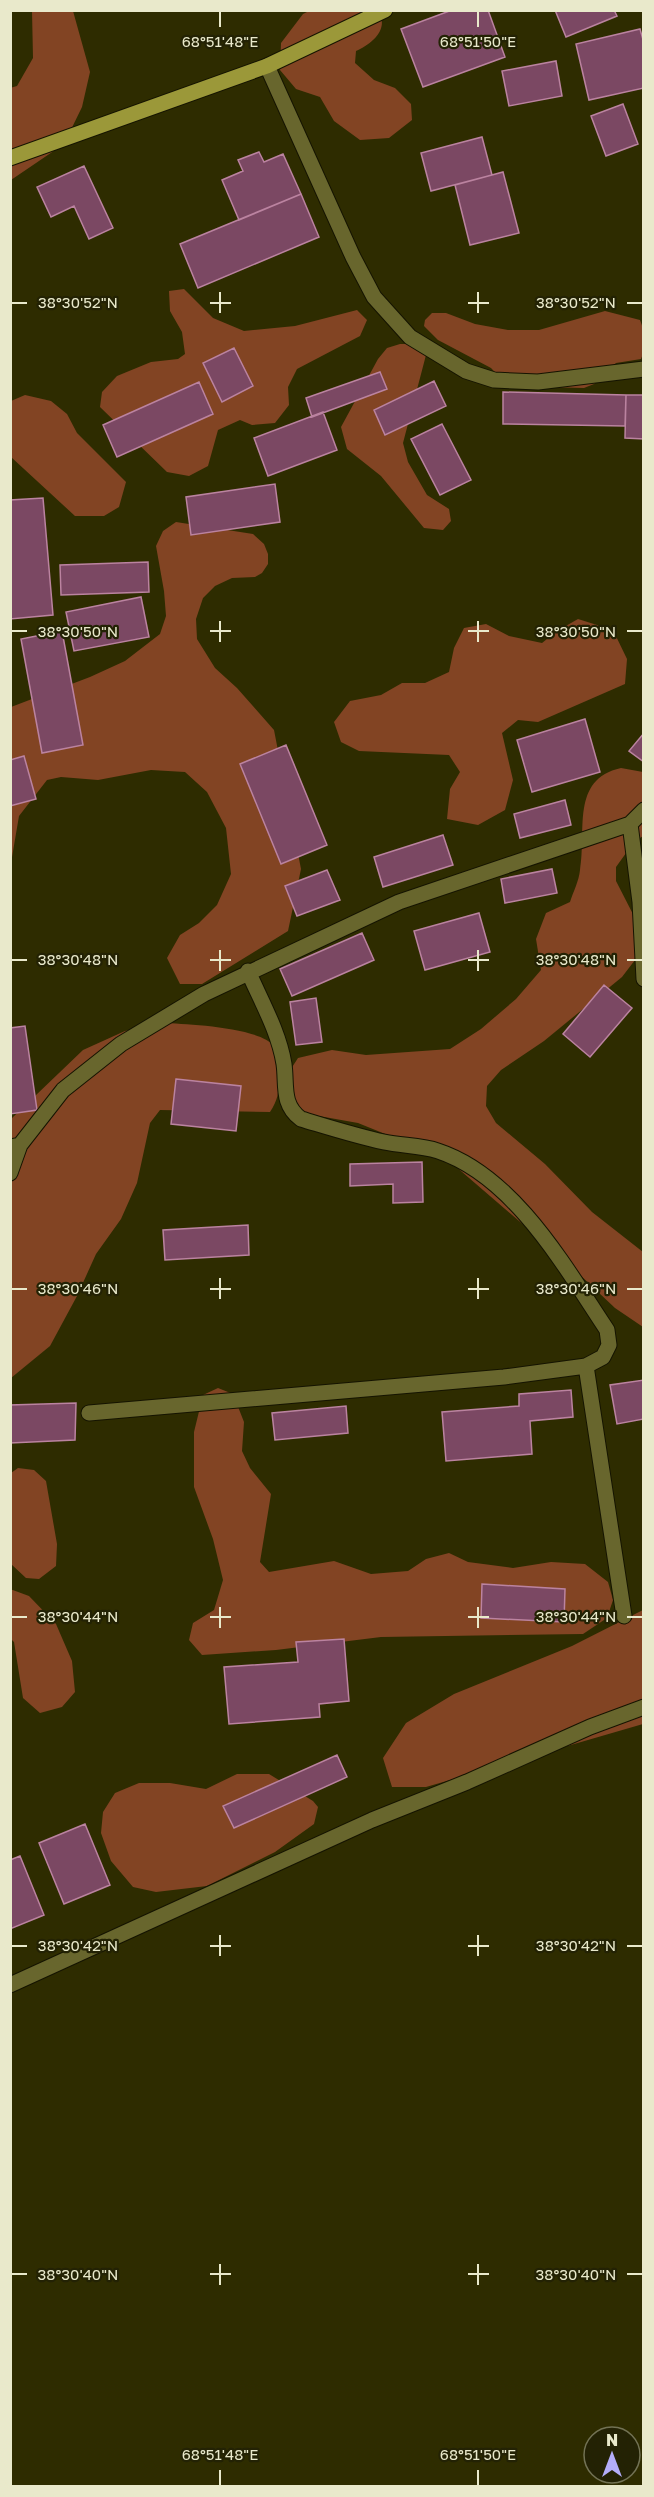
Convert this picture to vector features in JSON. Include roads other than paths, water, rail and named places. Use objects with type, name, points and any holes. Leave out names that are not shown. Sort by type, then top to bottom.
[{"type":"main road","points":[[10,158],[267,66],[385,10]]},
{"type":"street","points":[[267,66],[353,258],[374,297],[410,337],[466,371],[494,380],[538,382],[644,369]]},
{"type":"street","points":[[10,1173],[15,1146],[63,1090],[121,1044],[204,994],[248,971],[399,902],[630,824],[644,810]]},
{"type":"street","points":[[630,824],[640,902],[644,979]]},
{"type":"street","points":[[89,1413],[504,1377],[586,1366],[603,1357],[609,1345],[607,1330],[540,1231],[484,1174],[457,1158],[436,1150],[385,1142],[301,1119],[292,1113],[286,1100],[284,1063],[274,1032],[248,971]]},
{"type":"street","points":[[586,1366],[624,1616]]},
{"type":"street","points":[[10,1986],[372,1820],[467,1782],[590,1727],[644,1707]]}]
